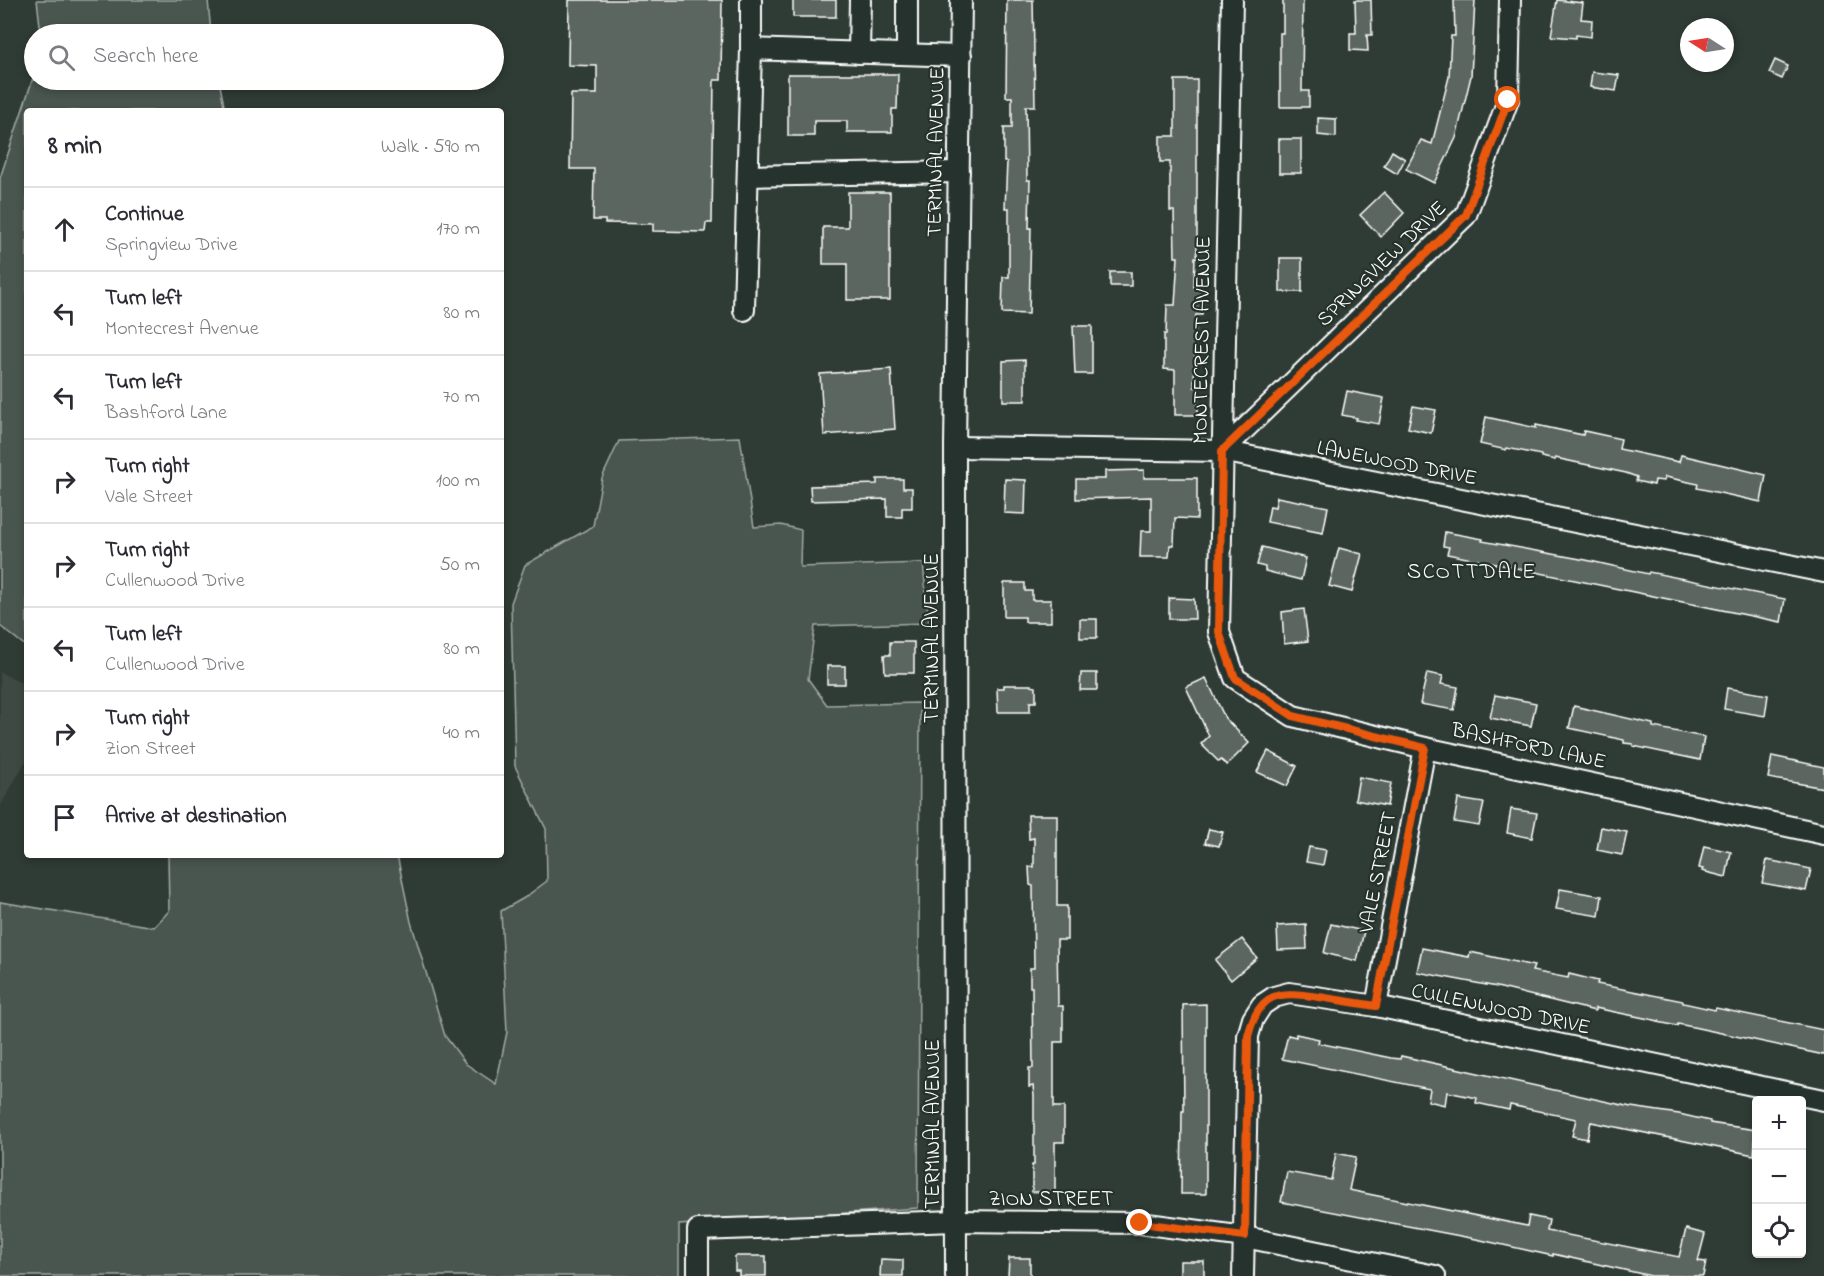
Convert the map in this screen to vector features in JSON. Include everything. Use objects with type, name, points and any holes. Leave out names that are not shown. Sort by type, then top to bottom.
[{"type":"street","points":[[744,310],[751,0]]},
{"type":"street","points":[[859,53],[860,0]]},
{"type":"street","points":[[907,0],[907,54]]},
{"type":"street","name":"TERMINAL AVENUE","points":[[956,1276],[955,447],[961,0]]},
{"type":"street","name":"MONTECREST AVENUE","points":[[1232,0],[1219,632],[1235,678]]},
{"type":"street","name":"SPRINGVIEW DRIVE","points":[[1222,451],[1466,215],[1508,100],[1510,0]]},
{"type":"street","points":[[751,49],[961,56]]},
{"type":"street","points":[[748,176],[959,172]]},
{"type":"street","name":"LANEWOOD DRIVE","points":[[955,447],[1222,451],[1824,572]]},
{"type":"street","name":"BASHFORD LANE","points":[[1235,678],[1293,716],[1425,748],[1824,834]]},
{"type":"street","name":"VALE STREET","points":[[1376,1006],[1425,748]]},
{"type":"street","name":"CULLENWOOD DRIVE","points":[[1243,1276],[1248,1036],[1253,1019],[1262,1005],[1274,997],[1289,993],[1376,1006],[1824,1100]]},
{"type":"street","name":"ZION STREET","points":[[698,1276],[698,1230],[956,1221],[1140,1223],[1245,1236],[1436,1276]]},
{"type":"shaded area","points":[[37,0],[208,0],[210,24],[40,24]]},
{"type":"shaded area","points":[[29,90],[221,90],[224,108],[24,108],[24,645],[0,626],[0,178]]},
{"type":"shaded area","points":[[740,437],[754,527],[781,525],[801,530],[800,567],[923,563],[929,623],[815,626],[808,679],[827,705],[920,703],[918,1208],[679,1225],[679,1276],[0,1276],[0,902],[154,927],[169,911],[168,858],[398,858],[411,922],[445,1036],[466,1064],[496,1084],[507,1032],[501,911],[547,881],[546,829],[515,766],[511,603],[525,565],[593,526],[602,478],[619,441]]},
{"type":"shaded area","points":[[0,672],[24,684],[24,764],[0,807]]},
{"type":"building","points":[[569,0],[722,0],[721,80],[714,80],[712,223],[706,223],[705,232],[653,231],[653,224],[605,223],[605,220],[593,220],[594,169],[570,169],[571,94],[597,94],[597,66],[568,65]]},
{"type":"building","points":[[793,0],[836,0],[836,17],[793,17]]},
{"type":"building","points":[[1007,0],[1033,0],[1035,106],[1026,106],[1027,180],[1030,180],[1029,228],[1031,228],[1029,314],[1002,313],[1003,277],[1009,277],[1009,208],[1005,208],[1007,162],[1004,162],[1004,128],[1012,128],[1012,97],[1006,97]]},
{"type":"building","points":[[1283,0],[1303,0],[1302,91],[1309,91],[1309,107],[1280,107],[1280,33],[1283,33]]},
{"type":"building","points":[[1355,0],[1371,0],[1372,35],[1367,35],[1368,51],[1350,50],[1350,33],[1356,33]]},
{"type":"building","points":[[1454,0],[1475,0],[1471,76],[1456,138],[1434,183],[1406,169],[1421,140],[1432,144],[1449,77],[1451,36],[1455,36]]},
{"type":"building","points":[[1557,0],[1583,3],[1581,19],[1592,20],[1591,37],[1551,36]]},
{"type":"building","points":[[1775,60],[1788,66],[1782,79],[1769,73]]},
{"type":"building","points":[[1592,72],[1619,75],[1616,91],[1590,87]]},
{"type":"building","points":[[788,74],[898,74],[897,109],[892,109],[892,132],[847,132],[847,121],[814,121],[814,136],[788,136]]},
{"type":"building","points":[[1175,80],[1197,80],[1197,257],[1195,257],[1194,287],[1203,287],[1202,315],[1196,315],[1194,387],[1198,387],[1198,415],[1175,415],[1175,370],[1164,369],[1167,305],[1175,305],[1178,257],[1175,257],[1174,211],[1170,211],[1170,162],[1160,162],[1160,136],[1175,136]]},
{"type":"building","points":[[1318,118],[1336,119],[1336,137],[1318,135]]},
{"type":"building","points":[[1279,139],[1301,139],[1301,173],[1279,173]]},
{"type":"building","points":[[1392,151],[1405,159],[1397,174],[1384,166]]},
{"type":"building","points":[[848,192],[890,192],[890,300],[847,300],[847,264],[823,264],[823,227],[848,227]]},
{"type":"building","points":[[1384,192],[1404,213],[1381,237],[1360,215]]},
{"type":"building","points":[[1280,258],[1302,258],[1302,292],[1280,292]]},
{"type":"building","points":[[1110,272],[1131,272],[1131,286],[1110,286]]},
{"type":"building","points":[[1073,326],[1092,326],[1092,374],[1075,374]]},
{"type":"building","points":[[1025,360],[1025,401],[1003,401],[1003,361]]},
{"type":"building","points":[[891,369],[895,429],[824,435],[820,374]]},
{"type":"building","points":[[1347,391],[1384,398],[1379,424],[1342,415]]},
{"type":"building","points":[[1413,406],[1436,410],[1431,433],[1408,428]]},
{"type":"building","points":[[1486,417],[1583,435],[1584,431],[1621,439],[1619,449],[1679,462],[1681,455],[1766,475],[1761,502],[1697,488],[1698,484],[1665,477],[1664,481],[1655,480],[1654,485],[1636,481],[1637,477],[1626,473],[1480,444]]},
{"type":"building","points":[[1144,470],[1144,478],[1197,478],[1197,519],[1175,518],[1174,545],[1170,545],[1169,557],[1140,557],[1141,531],[1151,531],[1151,497],[1076,499],[1076,479],[1105,479],[1105,471]]},
{"type":"building","points":[[877,479],[903,479],[903,488],[912,488],[912,508],[902,508],[902,517],[887,517],[887,499],[811,501],[810,486],[877,484]]},
{"type":"building","points":[[1005,479],[1026,480],[1025,514],[1004,513]]},
{"type":"building","points":[[1277,497],[1328,507],[1323,533],[1267,522],[1270,506],[1275,507]]},
{"type":"building","points":[[1445,532],[1648,574],[1649,572],[1785,599],[1781,622],[1447,554],[1449,547],[1443,546]]},
{"type":"building","points":[[1262,547],[1306,558],[1301,580],[1265,571],[1265,567],[1257,565]]},
{"type":"building","points":[[1339,548],[1362,554],[1352,592],[1329,586]]},
{"type":"building","points":[[1004,583],[1025,583],[1025,591],[1032,591],[1032,600],[1051,600],[1051,622],[1025,622],[1025,617],[1004,617]]},
{"type":"building","points":[[1169,598],[1194,599],[1195,619],[1169,619]]},
{"type":"building","points":[[1304,609],[1308,641],[1284,644],[1282,612]]},
{"type":"building","points":[[1080,619],[1097,619],[1097,638],[1080,638]]},
{"type":"building","points":[[890,642],[914,642],[914,673],[885,673],[884,655],[890,655]]},
{"type":"building","points":[[827,666],[845,666],[845,684],[827,684]]},
{"type":"building","points":[[1081,673],[1097,673],[1097,690],[1080,690]]},
{"type":"building","points":[[1427,673],[1443,676],[1441,684],[1458,687],[1454,710],[1420,704]]},
{"type":"building","points":[[1206,678],[1225,718],[1249,743],[1227,765],[1221,760],[1219,762],[1201,744],[1209,736],[1186,687]]},
{"type":"building","points":[[1004,685],[1036,687],[1036,702],[1030,702],[1030,712],[998,712],[997,688],[1004,688]]},
{"type":"building","points":[[1727,688],[1768,695],[1765,716],[1724,709]]},
{"type":"building","points":[[1495,695],[1536,703],[1531,726],[1490,718]]},
{"type":"building","points":[[1574,706],[1653,724],[1653,727],[1704,737],[1700,760],[1633,746],[1633,744],[1624,743],[1624,740],[1569,728]]},
{"type":"building","points":[[1268,751],[1297,766],[1287,786],[1257,772]]},
{"type":"building","points":[[1772,756],[1824,767],[1824,788],[1768,778]]},
{"type":"building","points":[[1359,777],[1391,783],[1387,806],[1355,800]]},
{"type":"building","points":[[1458,799],[1484,803],[1479,826],[1454,822]]},
{"type":"building","points":[[1511,809],[1537,813],[1532,838],[1507,833]]},
{"type":"building","points":[[1028,815],[1057,815],[1057,906],[1067,906],[1067,940],[1057,940],[1058,1006],[1063,1006],[1063,1042],[1054,1042],[1054,1107],[1064,1107],[1064,1142],[1055,1142],[1055,1192],[1032,1192],[1034,1096],[1033,1086],[1029,1087],[1029,1068],[1033,1068],[1030,968],[1034,968],[1033,886],[1030,885],[1029,867],[1034,867],[1034,838],[1029,839]]},
{"type":"building","points":[[1601,827],[1627,832],[1622,855],[1597,850]]},
{"type":"building","points":[[1209,829],[1223,832],[1219,846],[1205,843]]},
{"type":"building","points":[[1704,846],[1731,852],[1726,877],[1702,871],[1703,869],[1699,868]]},
{"type":"building","points":[[1309,847],[1326,850],[1323,865],[1306,862]]},
{"type":"building","points":[[1767,860],[1811,869],[1806,891],[1762,883]]},
{"type":"building","points":[[1560,889],[1602,896],[1599,916],[1556,909]]},
{"type":"building","points":[[1306,924],[1307,949],[1278,950],[1277,926]]},
{"type":"building","points":[[1331,924],[1364,931],[1357,961],[1324,953]]},
{"type":"building","points":[[1242,939],[1257,958],[1231,980],[1215,960]]},
{"type":"building","points":[[1422,948],[1469,957],[1470,952],[1534,966],[1532,971],[1568,978],[1569,974],[1598,981],[1597,984],[1683,1001],[1683,1003],[1824,1030],[1824,1055],[1595,1008],[1595,1011],[1497,987],[1417,972]]},
{"type":"building","points":[[1206,1004],[1206,1194],[1181,1194],[1182,1111],[1184,1111],[1183,1005]]},
{"type":"building","points":[[1296,1034],[1319,1039],[1318,1043],[1391,1058],[1400,1059],[1401,1056],[1631,1107],[1679,1114],[1710,1121],[1710,1123],[1752,1129],[1752,1155],[1591,1122],[1587,1139],[1572,1136],[1576,1119],[1510,1105],[1509,1110],[1476,1103],[1477,1098],[1447,1092],[1445,1105],[1428,1101],[1430,1089],[1282,1059],[1288,1035],[1296,1037]]},
{"type":"building","points":[[1336,1153],[1356,1157],[1349,1190],[1527,1226],[1529,1216],[1549,1220],[1547,1231],[1679,1257],[1686,1229],[1705,1234],[1698,1261],[1706,1262],[1703,1276],[1651,1276],[1553,1254],[1553,1256],[1281,1202],[1287,1172],[1331,1180]]},
{"type":"building","points":[[735,1256],[766,1256],[766,1276],[739,1276],[739,1271],[735,1271]]},
{"type":"building","points":[[1009,1258],[1030,1258],[1030,1276],[1008,1276]]},
{"type":"building","points":[[881,1259],[903,1260],[903,1276],[880,1276]]},
{"type":"building","points":[[1180,1261],[1204,1261],[1204,1276],[1180,1276]]},
{"type":"district","name":"SCOTTDALE","points":[[1472,570]]},
{"type":"route","points":[[1140,1223],[1245,1236],[1248,1036],[1253,1019],[1262,1005],[1274,997],[1289,993],[1376,1006],[1425,748],[1293,716],[1235,678],[1219,632],[1222,451],[1466,215],[1508,100]]}]
